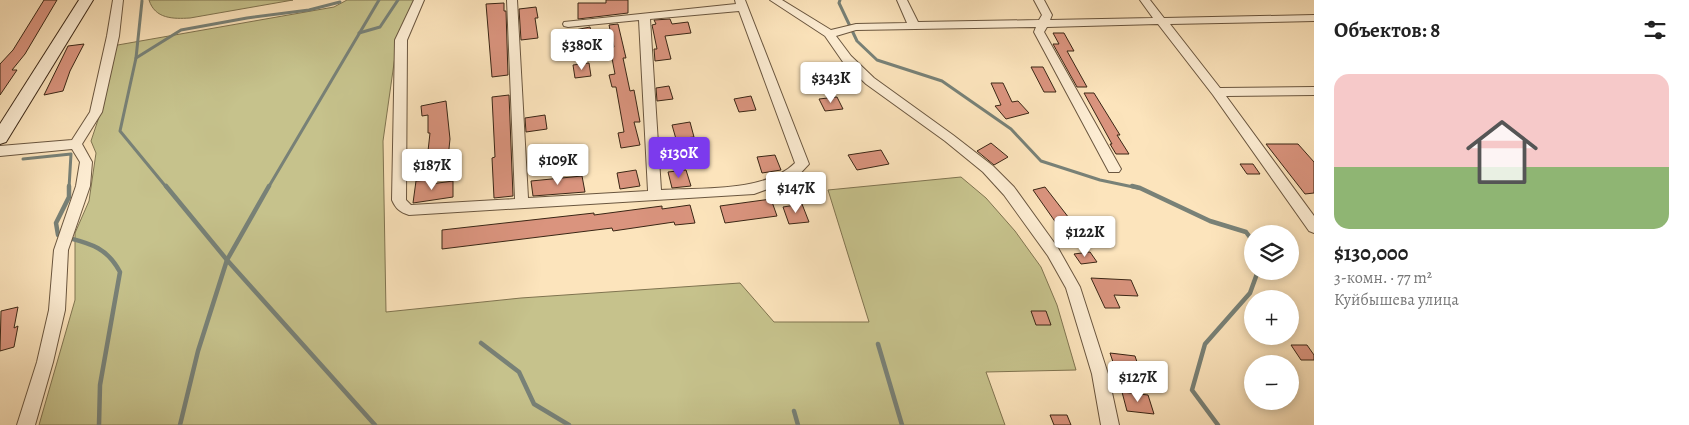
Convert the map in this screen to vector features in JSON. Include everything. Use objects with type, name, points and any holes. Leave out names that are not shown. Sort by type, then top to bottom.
[{"type":"street","points":[[0,138],[86,0]]},
{"type":"street","points":[[76,144],[96,112],[113,36],[118,0]]},
{"type":"street","points":[[420,0],[400,40],[398,200],[402,206],[409,210],[655,196],[754,188],[790,176],[802,164],[741,3],[568,24]]},
{"type":"street","points":[[512,0],[522,204]]},
{"type":"street","points":[[775,0],[829,34],[847,59],[870,81],[949,138],[988,169],[1030,219],[1053,252],[1073,287],[1100,374],[1110,425]]},
{"type":"street","points":[[902,0],[914,26]]},
{"type":"street","points":[[1039,0],[1047,15],[1039,32],[1114,169]]},
{"type":"street","points":[[1145,0],[1217,92],[1314,227]]},
{"type":"street","points":[[644,16],[655,196]]},
{"type":"street","points":[[829,34],[850,28],[1314,18]]},
{"type":"street","points":[[1217,92],[1314,91]]},
{"type":"street","points":[[0,151],[76,144]]},
{"type":"street","points":[[26,425],[45,362],[57,310],[61,250],[83,186],[86,162],[76,144]]},
{"type":"shaded area","points":[[149,0],[293,0],[190,18],[171,18],[156,11]]},
{"type":"shaded area","points":[[347,0],[422,0],[397,42],[383,141],[386,312],[521,298],[740,283],[774,322],[869,322],[828,190],[961,177],[986,198],[1015,231],[1041,267],[1057,305],[1076,370],[986,372],[1005,425],[39,425],[75,300],[75,233],[89,201],[96,153],[91,141],[105,99],[112,46],[334,7]]},
{"type":"building","points":[[44,0],[57,0],[25,54],[12,70],[17,70],[0,95],[0,64],[13,50]]},
{"type":"building","points":[[606,0],[628,0],[628,13],[578,19],[578,3],[606,3]]},
{"type":"building","points":[[504,3],[504,11],[506,11],[508,75],[492,77],[486,4]]},
{"type":"building","points":[[536,7],[538,18],[535,18],[538,38],[521,40],[519,9]]},
{"type":"building","points":[[670,19],[672,24],[688,22],[691,33],[665,36],[671,59],[655,61],[654,49],[657,49],[652,25],[656,24],[654,20]]},
{"type":"building","points":[[618,24],[626,58],[623,58],[630,91],[634,90],[640,122],[634,122],[640,145],[621,148],[618,133],[624,132],[616,87],[612,87],[609,75],[615,74],[610,48],[614,47],[609,25]]},
{"type":"building","points":[[590,27],[593,39],[577,41],[575,30]]},
{"type":"building","points":[[1053,33],[1064,33],[1074,51],[1067,51],[1087,87],[1077,87],[1053,44],[1059,44]]},
{"type":"building","points":[[84,44],[70,71],[63,91],[44,95],[68,46]]},
{"type":"building","points":[[589,63],[591,76],[575,78],[573,65]]},
{"type":"building","points":[[1031,67],[1043,67],[1056,92],[1044,92]]},
{"type":"building","points":[[991,83],[1003,83],[1012,102],[1018,101],[1029,113],[1006,119],[995,106],[1001,105]]},
{"type":"building","points":[[669,86],[673,99],[657,101],[656,88]]},
{"type":"building","points":[[1084,93],[1094,93],[1120,135],[1117,135],[1129,154],[1116,154]]},
{"type":"building","points":[[509,95],[513,196],[494,198],[492,158],[495,157],[492,97]]},
{"type":"building","points":[[751,96],[756,110],[739,112],[734,99]]},
{"type":"building","points":[[837,97],[843,109],[825,111],[819,99]]},
{"type":"building","points":[[446,101],[450,139],[448,158],[427,160],[430,133],[428,133],[428,115],[422,116],[421,106]]},
{"type":"building","points":[[545,115],[547,129],[526,132],[525,118]]},
{"type":"building","points":[[690,122],[694,137],[676,139],[672,125]]},
{"type":"building","points":[[991,143],[1008,157],[994,165],[977,151]]},
{"type":"building","points":[[1266,144],[1298,144],[1314,162],[1314,193],[1305,194]]},
{"type":"building","points":[[881,150],[889,164],[857,170],[848,155]]},
{"type":"building","points":[[775,155],[781,170],[762,173],[757,157]]},
{"type":"building","points":[[1240,164],[1253,164],[1260,174],[1247,174]]},
{"type":"building","points":[[636,170],[640,186],[620,189],[617,173]]},
{"type":"building","points":[[686,170],[691,186],[672,188],[668,172]]},
{"type":"building","points":[[582,176],[585,192],[533,196],[531,181]]},
{"type":"building","points":[[431,180],[431,184],[453,181],[453,197],[413,203],[416,181]]},
{"type":"building","points":[[1045,187],[1076,227],[1061,230],[1033,190]]},
{"type":"building","points":[[771,199],[777,216],[725,223],[720,206]]},
{"type":"building","points":[[802,204],[809,222],[789,224],[783,207]]},
{"type":"building","points":[[690,205],[695,223],[675,225],[674,222],[613,231],[612,228],[442,249],[442,230],[594,213],[594,215],[662,206],[662,209]]},
{"type":"building","points":[[1090,252],[1097,262],[1081,264],[1074,254]]},
{"type":"building","points":[[1091,278],[1131,280],[1138,296],[1114,295],[1120,308],[1105,308]]},
{"type":"building","points":[[18,307],[14,328],[18,326],[14,347],[0,351],[1,311]]},
{"type":"building","points":[[1031,311],[1046,311],[1051,325],[1036,325]]},
{"type":"building","points":[[1291,345],[1307,345],[1314,355],[1314,360],[1301,360]]},
{"type":"building","points":[[1110,353],[1135,356],[1141,374],[1116,371]]},
{"type":"building","points":[[1122,392],[1148,395],[1154,414],[1127,411]]},
{"type":"building","points":[[1050,415],[1067,415],[1071,425],[1054,425]]},
{"type":"waterway","points":[[360,33],[379,0]]},
{"type":"waterway","points":[[360,33],[380,27],[398,0]]},
{"type":"waterway","points":[[840,0],[839,3],[857,41],[877,60],[942,81],[1011,129],[1041,161],[1100,180],[1138,188]]},
{"type":"waterway","points":[[136,58],[142,1]]},
{"type":"waterway","points":[[136,58],[181,30],[247,18],[309,10],[340,2]]},
{"type":"waterway","points":[[268,188],[360,33]]},
{"type":"waterway","points":[[136,58],[120,131],[167,188]]},
{"type":"waterway","points":[[23,159],[71,154],[69,188]]},
{"type":"waterway","points":[[166,186],[227,260]]},
{"type":"waterway","points":[[227,260],[269,186]]},
{"type":"waterway","points":[[1132,186],[1210,221],[1244,231]]},
{"type":"waterway","points":[[69,188],[69,197],[56,223],[58,235],[86,243],[101,250],[120,272],[100,385],[99,425]]},
{"type":"waterway","points":[[180,425],[198,351],[227,260]]},
{"type":"waterway","points":[[227,260],[375,425]]},
{"type":"waterway","points":[[1218,425],[1192,390],[1205,344],[1250,293],[1255,280]]},
{"type":"waterway","points":[[481,343],[519,372],[534,404],[569,425]]},
{"type":"waterway","points":[[878,344],[902,425]]},
{"type":"waterway","points":[[794,411],[798,425]]}]
